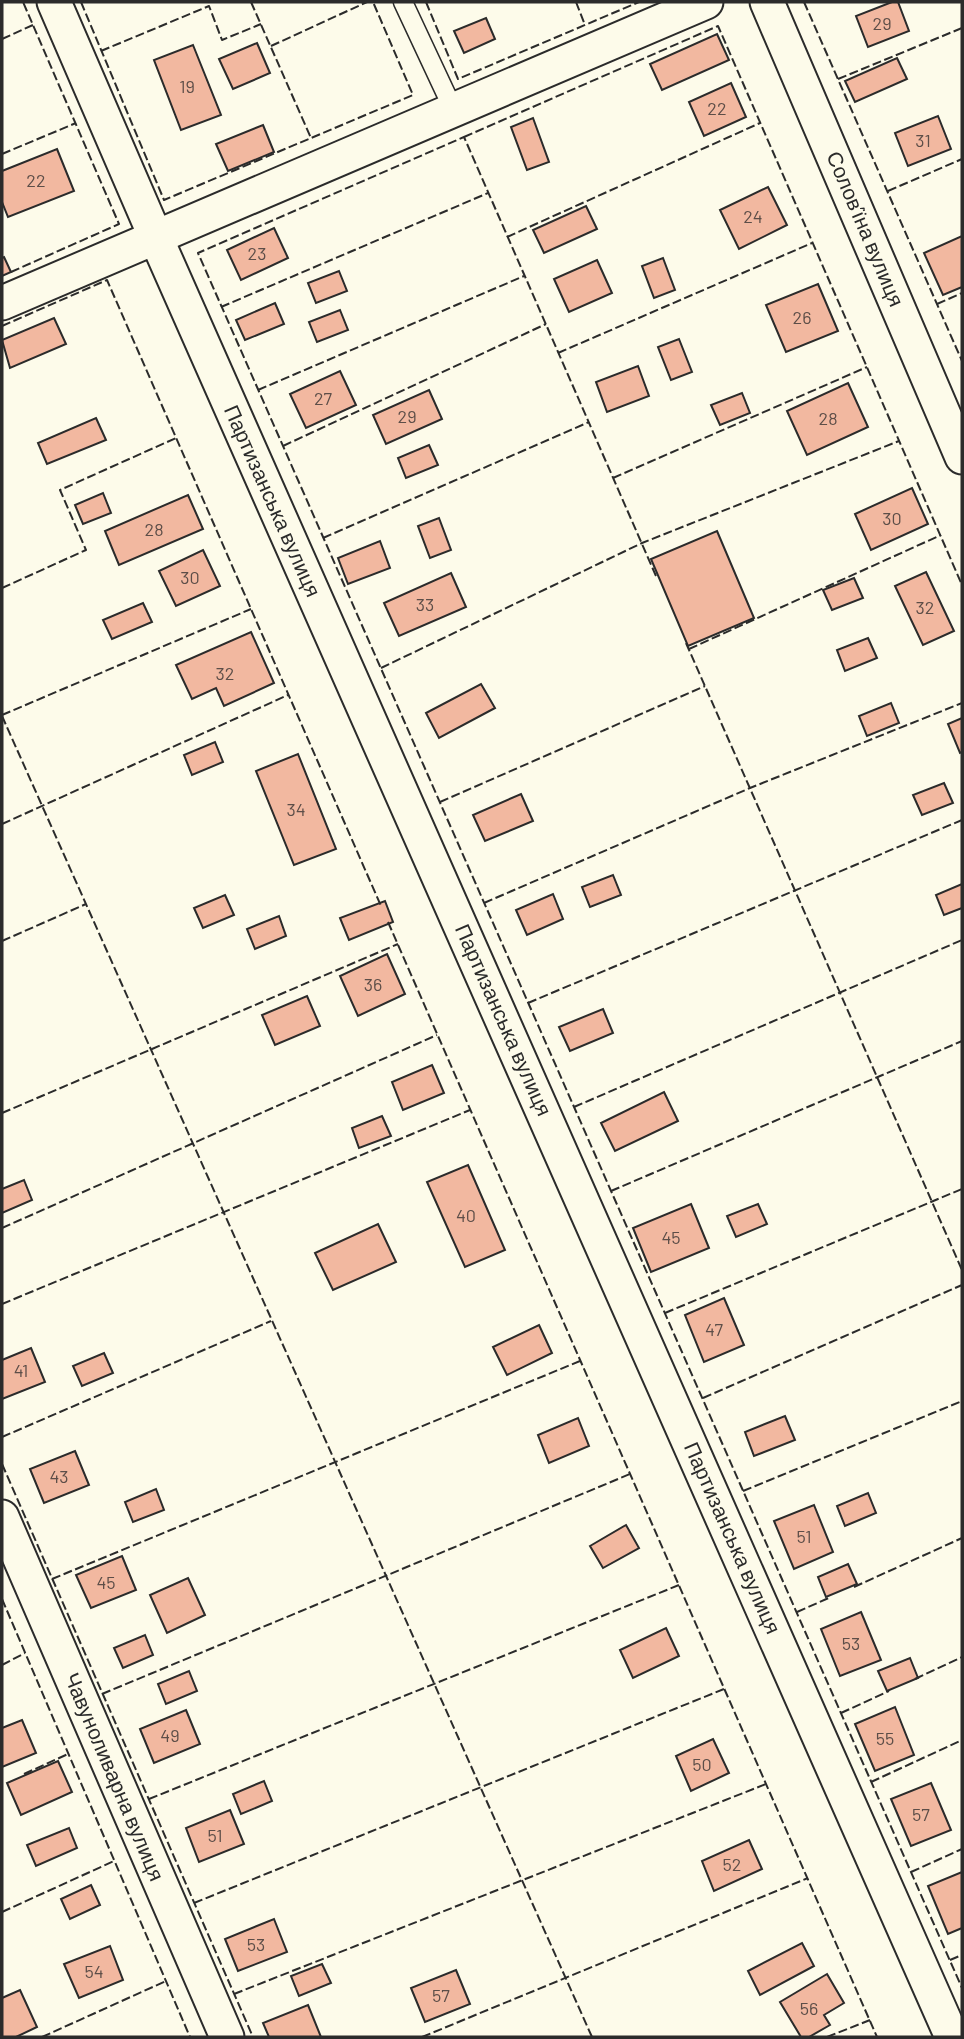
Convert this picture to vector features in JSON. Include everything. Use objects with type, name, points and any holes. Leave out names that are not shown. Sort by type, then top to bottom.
[{"type":"street","name":"Партизанська вулиця","points":[[54,2],[952,2037]]},
{"type":"street","points":[[2,303],[706,2]]},
{"type":"street","name":"Соловʼїна вулиця","points":[[767,2],[962,457]]},
{"type":"street","name":"Чавуноливарна вулиця","points":[[2,1517],[227,2037]]},
{"type":"lane","points":[[403,2],[454,111]]},
{"type":"building","points":[[898,2],[909,31],[868,47],[856,16]]},
{"type":"building","points":[[486,18],[495,39],[464,53],[454,31]]},
{"type":"building","points":[[717,34],[729,60],[662,90],[650,64]]},
{"type":"building","points":[[257,43],[270,73],[233,89],[219,59]]},
{"type":"building","points":[[193,45],[221,115],[181,130],[154,60]]},
{"type":"building","points":[[897,58],[907,79],[855,102],[845,81]]},
{"type":"building","points":[[731,83],[746,117],[704,136],[689,102]]},
{"type":"building","points":[[938,116],[951,149],[908,166],[895,133]]},
{"type":"building","points":[[533,118],[549,162],[527,170],[511,127]]},
{"type":"building","points":[[263,125],[274,152],[228,171],[216,144]]},
{"type":"building","points":[[57,149],[74,191],[8,217],[2,202],[2,171]]},
{"type":"building","points":[[768,187],[787,225],[739,249],[720,210]]},
{"type":"building","points":[[586,206],[597,229],[544,253],[533,230]]},
{"type":"building","points":[[274,228],[288,258],[241,280],[227,250]]},
{"type":"building","points":[[962,236],[962,287],[943,295],[924,253]]},
{"type":"building","points":[[4,257],[11,272],[2,276],[2,258]]},
{"type":"building","points":[[663,258],[675,290],[654,298],[642,266]]},
{"type":"building","points":[[597,260],[612,293],[569,312],[554,279]]},
{"type":"building","points":[[339,271],[347,291],[316,303],[308,283]]},
{"type":"building","points":[[818,284],[838,331],[786,352],[766,305]]},
{"type":"building","points":[[275,303],[284,324],[245,340],[236,320]]},
{"type":"building","points":[[340,310],[348,330],[317,342],[309,322]]},
{"type":"building","points":[[54,318],[66,344],[10,368],[2,340]]},
{"type":"building","points":[[679,339],[692,372],[671,380],[658,347]]},
{"type":"building","points":[[638,366],[649,396],[607,412],[596,382]]},
{"type":"building","points":[[340,371],[356,405],[306,428],[290,394]]},
{"type":"building","points":[[848,383],[868,427],[807,455],[787,411]]},
{"type":"building","points":[[429,390],[442,419],[386,444],[373,415]]},
{"type":"building","points":[[742,393],[750,413],[720,425],[711,405]]},
{"type":"building","points":[[96,418],[106,440],[47,464],[38,443]]},
{"type":"building","points":[[429,445],[438,465],[406,478],[398,458]]},
{"type":"building","points":[[912,488],[928,524],[871,550],[855,514]]},
{"type":"building","points":[[103,493],[111,513],[83,524],[75,505]]},
{"type":"building","points":[[188,495],[203,529],[119,565],[105,531]]},
{"type":"building","points":[[439,518],[451,550],[430,558],[418,526]]},
{"type":"building","points":[[717,531],[754,618],[688,646],[651,559]]},
{"type":"building","points":[[380,541],[390,568],[348,584],[338,558]]},
{"type":"building","points":[[203,550],[220,586],[176,606],[159,571]]},
{"type":"building","points":[[926,572],[954,631],[923,645],[895,586]]},
{"type":"building","points":[[451,573],[466,607],[399,636],[384,603]]},
{"type":"building","points":[[854,578],[863,598],[832,610],[823,590]]},
{"type":"building","points":[[143,603],[152,622],[112,639],[103,620]]},
{"type":"building","points":[[251,632],[274,683],[224,706],[216,688],[192,699],[176,665]]},
{"type":"building","points":[[868,638],[877,658],[845,671],[837,650]]},
{"type":"building","points":[[481,684],[495,708],[439,738],[426,713]]},
{"type":"building","points":[[891,703],[899,723],[867,736],[859,716]]},
{"type":"building","points":[[962,718],[962,752],[960,753],[948,724]]},
{"type":"building","points":[[215,742],[223,762],[192,775],[184,755]]},
{"type":"building","points":[[298,754],[336,849],[294,865],[256,771]]},
{"type":"building","points":[[944,783],[953,803],[922,815],[913,795]]},
{"type":"building","points":[[521,794],[533,821],[485,841],[473,815]]},
{"type":"building","points":[[613,875],[621,895],[590,907],[582,887]]},
{"type":"building","points":[[962,884],[962,908],[944,915],[936,895]]},
{"type":"building","points":[[553,894],[563,919],[527,935],[516,910]]},
{"type":"building","points":[[225,895],[234,915],[203,928],[194,908]]},
{"type":"building","points":[[385,901],[393,922],[349,940],[340,918]]},
{"type":"building","points":[[279,916],[286,936],[255,949],[247,929]]},
{"type":"building","points":[[387,954],[405,994],[358,1016],[340,976]]},
{"type":"building","points":[[307,996],[320,1026],[275,1045],[262,1015]]},
{"type":"building","points":[[603,1009],[613,1033],[570,1051],[559,1027]]},
{"type":"building","points":[[432,1065],[444,1093],[403,1110],[392,1082]]},
{"type":"building","points":[[664,1092],[678,1121],[615,1151],[601,1123]]},
{"type":"building","points":[[382,1116],[391,1136],[359,1148],[352,1128]]},
{"type":"building","points":[[468,1165],[505,1250],[465,1267],[427,1182]]},
{"type":"building","points":[[24,1180],[32,1200],[2,1213],[2,1189]]},
{"type":"building","points":[[691,1204],[709,1248],[651,1272],[633,1228]]},
{"type":"building","points":[[758,1204],[767,1224],[736,1237],[727,1216]]},
{"type":"building","points":[[378,1224],[396,1262],[333,1290],[315,1253]]},
{"type":"building","points":[[724,1298],[744,1345],[704,1362],[685,1315]]},
{"type":"building","points":[[539,1325],[552,1353],[507,1375],[493,1347]]},
{"type":"building","points":[[31,1348],[45,1382],[2,1399],[2,1360]]},
{"type":"building","points":[[104,1353],[113,1373],[82,1386],[73,1366]]},
{"type":"building","points":[[785,1416],[795,1440],[754,1456],[745,1432]]},
{"type":"building","points":[[578,1418],[589,1446],[549,1463],[538,1435]]},
{"type":"building","points":[[75,1451],[89,1485],[44,1503],[30,1469]]},
{"type":"building","points":[[156,1489],[164,1510],[133,1522],[125,1502]]},
{"type":"building","points":[[868,1493],[876,1513],[845,1526],[837,1506]]},
{"type":"building","points":[[814,1505],[833,1552],[794,1569],[774,1521]]},
{"type":"building","points":[[626,1525],[639,1548],[603,1568],[590,1546]]},
{"type":"building","points":[[122,1556],[136,1590],[91,1608],[76,1575]]},
{"type":"building","points":[[848,1564],[857,1584],[826,1597],[818,1577]]},
{"type":"building","points":[[188,1578],[205,1615],[167,1633],[150,1595]]},
{"type":"building","points":[[861,1612],[881,1660],[840,1676],[821,1629]]},
{"type":"building","points":[[666,1628],[679,1656],[633,1678],[620,1650]]},
{"type":"building","points":[[145,1635],[153,1655],[123,1668],[114,1648]]},
{"type":"building","points":[[910,1658],[918,1678],[887,1691],[878,1671]]},
{"type":"building","points":[[189,1671],[197,1691],[166,1704],[158,1684]]},
{"type":"building","points":[[895,1707],[914,1755],[875,1771],[855,1724]]},
{"type":"building","points":[[186,1710],[200,1744],[154,1763],[140,1729]]},
{"type":"building","points":[[22,1720],[36,1753],[2,1767],[2,1728]]},
{"type":"building","points":[[713,1739],[729,1773],[691,1791],[676,1756]]},
{"type":"building","points":[[58,1761],[72,1792],[21,1815],[7,1783]]},
{"type":"building","points":[[264,1781],[272,1801],[241,1814],[233,1794]]},
{"type":"building","points":[[931,1783],[951,1830],[911,1846],[891,1799]]},
{"type":"building","points":[[230,1810],[244,1844],[199,1862],[186,1828]]},
{"type":"building","points":[[69,1828],[77,1848],[36,1866],[27,1845]]},
{"type":"building","points":[[749,1840],[762,1869],[714,1891],[702,1861]]},
{"type":"building","points":[[962,1872],[962,1928],[948,1934],[928,1886]]},
{"type":"building","points":[[91,1885],[100,1905],[70,1919],[61,1899]]},
{"type":"building","points":[[274,1919],[287,1952],[238,1971],[225,1939]]},
{"type":"building","points":[[802,1943],[814,1966],[760,1995],[748,1971]]},
{"type":"building","points":[[110,1946],[123,1980],[79,1998],[64,1964]]},
{"type":"building","points":[[322,1964],[331,1983],[299,1996],[291,1976]]},
{"type":"building","points":[[456,1970],[470,2004],[425,2022],[411,1988]]},
{"type":"building","points":[[827,1974],[844,2003],[824,2015],[830,2025],[809,2037],[801,2037],[780,2002]]},
{"type":"building","points":[[20,1990],[37,2027],[16,2037],[2,2037],[2,1998]]},
{"type":"building","points":[[308,2005],[321,2037],[269,2037],[263,2023]]},
{"type":"fence","points":[[11,272],[119,224],[23,2]]},
{"type":"fence","points":[[81,2],[164,200],[413,95],[373,2]]},
{"type":"fence","points":[[251,2],[311,138]]},
{"type":"fence","points":[[271,46],[367,2]]},
{"type":"fence","points":[[426,2],[458,79],[639,2]]},
{"type":"fence","points":[[576,2],[585,25]]},
{"type":"fence","points":[[804,2],[962,361]]},
{"type":"fence","points":[[101,51],[209,6],[222,40],[261,24]]},
{"type":"fence","points":[[2,39],[33,25]]},
{"type":"fence","points":[[464,137],[718,26],[962,585]]},
{"type":"fence","points":[[838,79],[962,28]]},
{"type":"fence","points":[[2,154],[76,123]]},
{"type":"fence","points":[[507,237],[760,123]]},
{"type":"fence","points":[[656,576],[464,137],[198,253],[962,1988]]},
{"type":"fence","points":[[888,191],[962,159]]},
{"type":"fence","points":[[221,307],[488,193]]},
{"type":"fence","points":[[558,353],[812,243]]},
{"type":"fence","points":[[258,390],[524,276]]},
{"type":"fence","points":[[2,326],[107,280],[381,906]]},
{"type":"fence","points":[[937,304],[962,293]]},
{"type":"fence","points":[[283,446],[546,324]]},
{"type":"fence","points":[[613,478],[867,367]]},
{"type":"fence","points":[[323,538],[589,422]]},
{"type":"fence","points":[[2,588],[86,550],[60,490],[176,438]]},
{"type":"fence","points":[[381,668],[642,543],[899,441]]},
{"type":"fence","points":[[689,649],[941,535]]},
{"type":"fence","points":[[2,715],[251,609]]},
{"type":"fence","points":[[686,643],[962,1270]]},
{"type":"fence","points":[[440,802],[705,686]]},
{"type":"fence","points":[[2,824],[288,695]]},
{"type":"fence","points":[[484,903],[750,788],[962,703]]},
{"type":"fence","points":[[2,716],[592,2037]]},
{"type":"fence","points":[[528,1003],[962,820]]},
{"type":"fence","points":[[2,941],[86,904]]},
{"type":"fence","points":[[388,922],[877,2037]]},
{"type":"fence","points":[[574,1107],[962,940]]},
{"type":"fence","points":[[2,1113],[398,944]]},
{"type":"fence","points":[[2,1228],[437,1035]]},
{"type":"fence","points":[[611,1191],[962,1041]]},
{"type":"fence","points":[[2,1304],[470,1110]]},
{"type":"fence","points":[[665,1313],[962,1189]]},
{"type":"fence","points":[[703,1398],[962,1285]]},
{"type":"fence","points":[[2,1437],[271,1321]]},
{"type":"fence","points":[[52,1579],[580,1361]]},
{"type":"fence","points":[[743,1491],[962,1401]]},
{"type":"fence","points":[[2,1464],[253,2037]]},
{"type":"fence","points":[[102,1694],[630,1474]]},
{"type":"fence","points":[[854,1587],[962,1538]]},
{"type":"fence","points":[[149,1799],[679,1585]]},
{"type":"fence","points":[[797,1612],[831,1597]]},
{"type":"fence","points":[[2,1599],[190,2037]]},
{"type":"fence","points":[[2,1665],[25,1653]]},
{"type":"fence","points":[[915,1679],[962,1657]]},
{"type":"fence","points":[[194,1903],[724,1689]]},
{"type":"fence","points":[[841,1713],[889,1691]]},
{"type":"fence","points":[[871,1782],[962,1740]]},
{"type":"fence","points":[[24,1774],[68,1754]]},
{"type":"fence","points":[[234,1994],[766,1784]]},
{"type":"fence","points":[[911,1872],[962,1849]]},
{"type":"fence","points":[[2,1912],[114,1861]]},
{"type":"fence","points":[[422,2037],[808,1878]]},
{"type":"fence","points":[[950,1960],[962,1955]]},
{"type":"fence","points":[[42,2037],[166,1981]]},
{"type":"fence","points":[[827,2037],[870,2020]]}]
